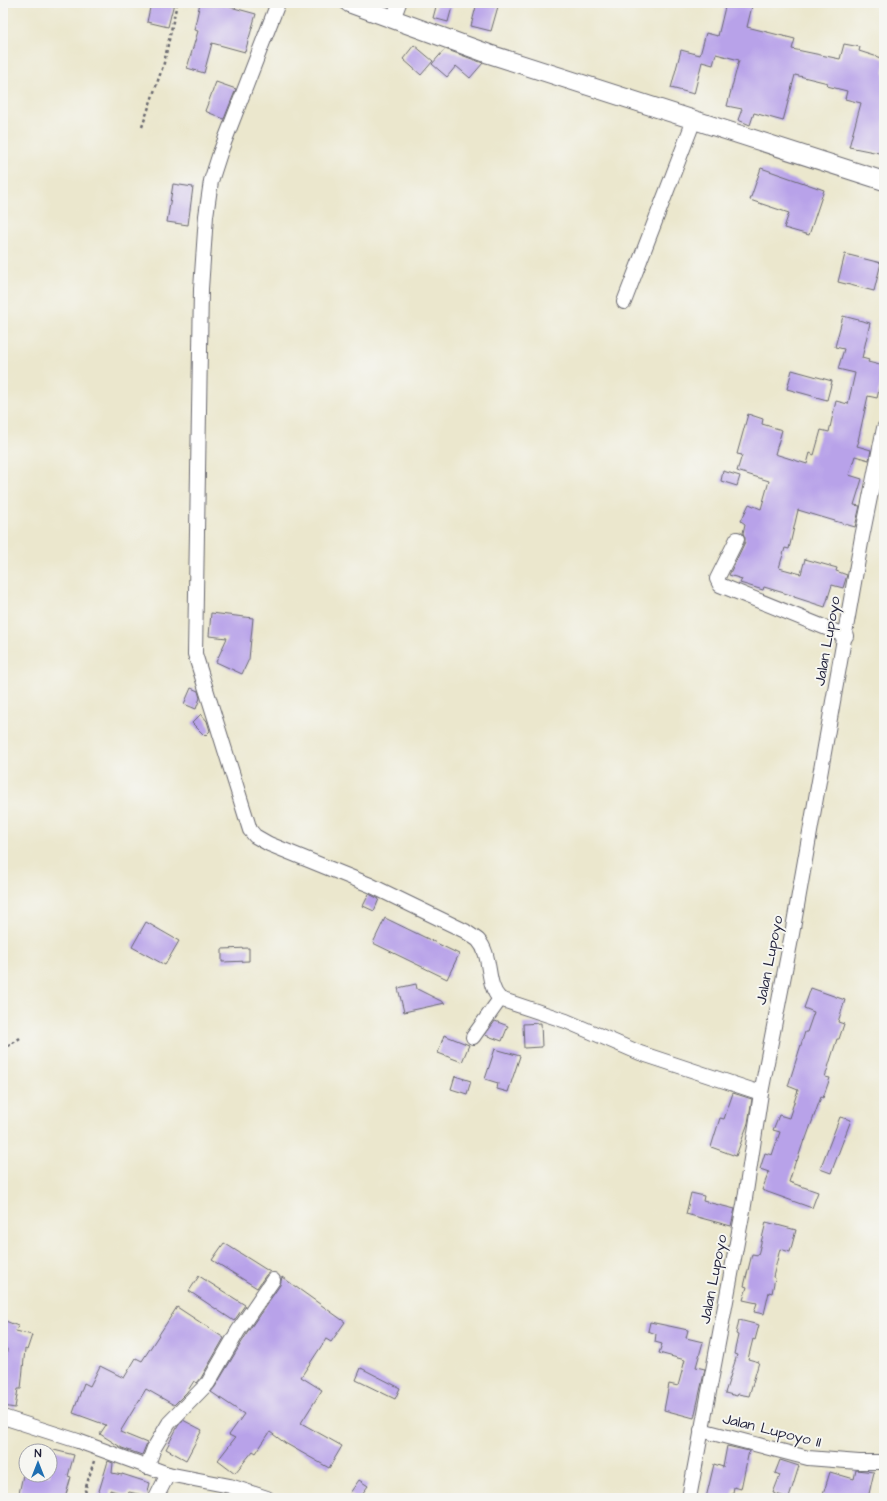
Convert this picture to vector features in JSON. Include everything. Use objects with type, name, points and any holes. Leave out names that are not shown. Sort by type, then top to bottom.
[{"type":"street","points":[[278,3],[220,153],[211,181],[206,216],[201,289],[195,654],[250,830],[255,836],[269,844],[370,885],[465,931],[479,941],[488,960],[493,990],[500,999],[566,1021],[640,1053],[761,1093]]},
{"type":"street","points":[[349,3],[396,11],[489,54],[884,181]]},
{"type":"street","points":[[624,302],[694,120]]},
{"type":"street","name":"Jalan Lupoyo","points":[[689,1498],[744,1205],[761,1093],[792,934],[846,636],[862,537],[884,428]]},
{"type":"street","points":[[737,539],[717,579],[720,585],[846,636]]},
{"type":"street","points":[[473,1037],[500,999]]},
{"type":"street","points":[[147,1466],[154,1448],[168,1423],[208,1383],[238,1331],[273,1280]]},
{"type":"street","points":[[3,1417],[78,1441],[168,1474],[230,1486],[267,1498]]},
{"type":"street","name":"Jalan Lupoyo II","points":[[701,1430],[808,1458],[884,1462]]},
{"type":"street","points":[[156,1498],[168,1474]]},
{"type":"path","points":[[142,127],[164,62],[177,3]]},
{"type":"path","points":[[3,1050],[20,1038]]},
{"type":"path","points":[[97,1498],[87,1495],[85,1490],[98,1449]]},
{"type":"building","points":[[151,3],[174,3],[168,27],[147,22]]},
{"type":"building","points":[[200,3],[223,3],[223,5],[256,14],[245,52],[212,43],[204,73],[187,68],[198,31],[194,30]]},
{"type":"building","points":[[437,3],[453,3],[448,22],[433,18]]},
{"type":"building","points":[[477,3],[499,3],[491,31],[471,26]]},
{"type":"building","points":[[726,3],[740,3],[752,6],[747,27],[795,39],[792,49],[840,59],[844,44],[860,47],[859,51],[884,59],[884,154],[849,147],[861,103],[845,99],[847,91],[827,86],[828,83],[795,75],[783,121],[754,113],[750,125],[738,120],[742,109],[727,106],[739,60],[716,54],[713,65],[702,62],[694,94],[671,88],[681,50],[700,55],[706,33],[718,36]]},
{"type":"building","points":[[414,45],[433,61],[421,75],[403,59]]},
{"type":"building","points":[[445,49],[483,63],[470,78],[456,66],[447,77],[432,64]]},
{"type":"building","points":[[216,82],[236,89],[224,119],[205,111]]},
{"type":"building","points":[[761,168],[824,190],[809,235],[784,228],[789,213],[750,200]]},
{"type":"building","points":[[173,184],[193,187],[188,225],[167,222]]},
{"type":"building","points":[[845,254],[881,263],[874,291],[838,282]]},
{"type":"building","points":[[843,316],[870,323],[862,358],[869,360],[868,362],[884,366],[884,383],[881,382],[877,398],[868,396],[857,446],[871,450],[869,460],[855,456],[849,475],[862,479],[854,505],[860,506],[855,527],[798,510],[789,549],[785,548],[779,568],[801,574],[805,559],[837,568],[836,571],[847,575],[843,588],[832,585],[825,607],[764,587],[763,590],[740,583],[742,579],[729,575],[745,542],[743,533],[745,524],[741,521],[749,504],[761,509],[769,481],[737,471],[742,455],[737,454],[748,414],[763,419],[762,424],[782,430],[775,454],[807,464],[810,453],[814,455],[821,430],[829,432],[836,401],[848,404],[855,373],[838,369],[844,349],[835,347]]},
{"type":"building","points":[[792,370],[832,381],[827,400],[787,389]]},
{"type":"building","points":[[723,471],[740,476],[737,486],[721,481]]},
{"type":"building","points":[[211,613],[253,618],[249,659],[242,674],[216,662],[227,638],[209,636]]},
{"type":"building","points":[[191,688],[198,691],[200,698],[196,709],[184,704]]},
{"type":"building","points":[[201,714],[207,721],[210,731],[205,736],[192,723]]},
{"type":"building","points":[[369,894],[379,899],[374,911],[363,906]]},
{"type":"building","points":[[385,918],[459,954],[447,979],[373,943]]},
{"type":"building","points":[[146,922],[179,941],[165,965],[132,947]]},
{"type":"building","points":[[249,948],[249,961],[222,962],[222,949]]},
{"type":"building","points":[[416,984],[417,989],[445,1003],[404,1012],[398,988]]},
{"type":"building","points":[[811,988],[845,1000],[838,1022],[844,1024],[839,1039],[837,1039],[825,1077],[830,1078],[823,1098],[821,1097],[797,1161],[796,1160],[789,1182],[818,1192],[812,1208],[762,1190],[769,1172],[760,1169],[765,1153],[772,1155],[780,1132],[773,1130],[779,1115],[789,1118],[798,1090],[788,1086],[805,1032],[807,1032],[814,1012],[804,1008]]},
{"type":"building","points":[[495,1021],[508,1026],[502,1041],[485,1035]]},
{"type":"building","points":[[541,1023],[542,1047],[524,1048],[523,1024]]},
{"type":"building","points":[[444,1035],[469,1045],[462,1062],[438,1053]]},
{"type":"building","points":[[495,1049],[520,1056],[508,1092],[497,1089],[498,1083],[485,1079]]},
{"type":"building","points":[[455,1076],[471,1081],[467,1094],[451,1089]]},
{"type":"building","points":[[733,1093],[752,1099],[748,1123],[736,1156],[711,1147],[720,1118],[724,1119]]},
{"type":"building","points":[[840,1117],[851,1120],[831,1173],[820,1169]]},
{"type":"building","points":[[691,1193],[704,1196],[703,1201],[735,1209],[731,1226],[686,1214]]},
{"type":"building","points":[[766,1222],[796,1230],[790,1252],[780,1249],[773,1277],[775,1278],[772,1293],[769,1292],[764,1314],[754,1312],[757,1303],[743,1300],[747,1287],[744,1286],[752,1254],[758,1255]]},
{"type":"building","points":[[224,1243],[270,1272],[266,1275],[257,1288],[212,1260]]},
{"type":"building","points":[[199,1276],[245,1305],[234,1321],[189,1291]]},
{"type":"building","points":[[282,1277],[345,1322],[331,1342],[326,1339],[301,1377],[322,1390],[301,1423],[342,1446],[329,1468],[285,1443],[270,1432],[256,1453],[253,1451],[235,1473],[218,1460],[235,1438],[229,1435],[244,1414],[211,1392],[249,1330],[280,1285]]},
{"type":"building","points":[[177,1307],[224,1338],[201,1378],[197,1383],[194,1381],[187,1392],[174,1405],[146,1389],[120,1432],[147,1443],[142,1455],[122,1448],[100,1434],[106,1425],[73,1413],[84,1383],[90,1386],[100,1366],[124,1378],[136,1358],[142,1361]]},
{"type":"building","points":[[3,1320],[18,1326],[16,1331],[32,1335],[27,1350],[25,1349],[21,1389],[18,1389],[15,1408],[3,1406],[7,1349],[3,1347]]},
{"type":"building","points":[[739,1320],[759,1325],[755,1340],[753,1339],[748,1359],[759,1362],[749,1396],[738,1394],[737,1396],[725,1393],[737,1355],[734,1354]]},
{"type":"building","points":[[650,1322],[688,1330],[686,1338],[703,1342],[696,1367],[705,1369],[694,1418],[664,1410],[669,1384],[678,1386],[685,1360],[659,1353],[662,1344],[655,1342],[656,1334],[648,1331]]},
{"type":"building","points":[[361,1368],[400,1388],[395,1399],[356,1380]]},
{"type":"building","points":[[183,1420],[202,1430],[186,1460],[166,1449],[178,1426]]},
{"type":"building","points":[[727,1446],[749,1451],[741,1489],[734,1487],[732,1498],[706,1498],[714,1464],[723,1467]]},
{"type":"building","points":[[58,1451],[74,1455],[68,1476],[71,1477],[65,1498],[18,1498],[21,1483],[58,1483]]},
{"type":"building","points":[[780,1460],[799,1466],[789,1498],[773,1493],[780,1475],[775,1473]]},
{"type":"building","points":[[108,1461],[113,1463],[112,1473],[122,1474],[150,1483],[147,1496],[129,1492],[127,1495],[110,1490],[110,1498],[97,1498]]},
{"type":"building","points":[[856,1470],[874,1472],[868,1498],[822,1498],[830,1472],[854,1479]]},
{"type":"building","points":[[359,1480],[368,1486],[359,1498],[356,1498],[350,1493]]}]
